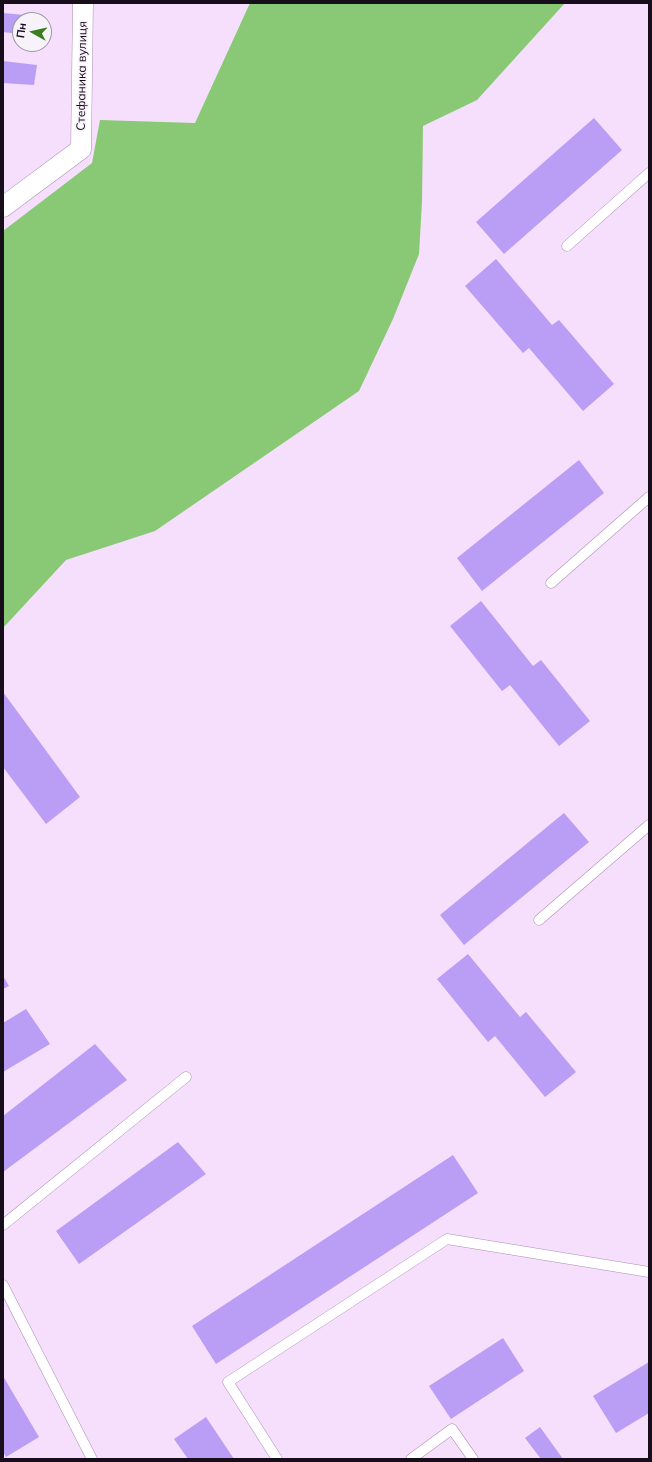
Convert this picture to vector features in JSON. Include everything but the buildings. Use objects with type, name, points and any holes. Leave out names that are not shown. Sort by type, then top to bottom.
[{"type":"street","name":"Стефаника вулиця","points":[[3,207],[81,148],[83,3]]},
{"type":"lane","points":[[568,246],[649,173]]},
{"type":"lane","points":[[551,583],[649,497]]},
{"type":"lane","points":[[539,920],[649,825]]},
{"type":"lane","points":[[3,1225],[186,1077]]},
{"type":"lane","points":[[277,1459],[228,1382],[447,1239],[649,1272]]},
{"type":"lane","points":[[3,1285],[92,1459]]},
{"type":"lane","points":[[411,1459],[452,1429],[473,1459]]},
{"type":"green space","points":[[250,3],[565,3],[477,100],[423,126],[422,202],[419,254],[393,319],[359,391],[155,531],[66,560],[3,628],[3,231],[92,163],[100,120],[195,123]]}]
